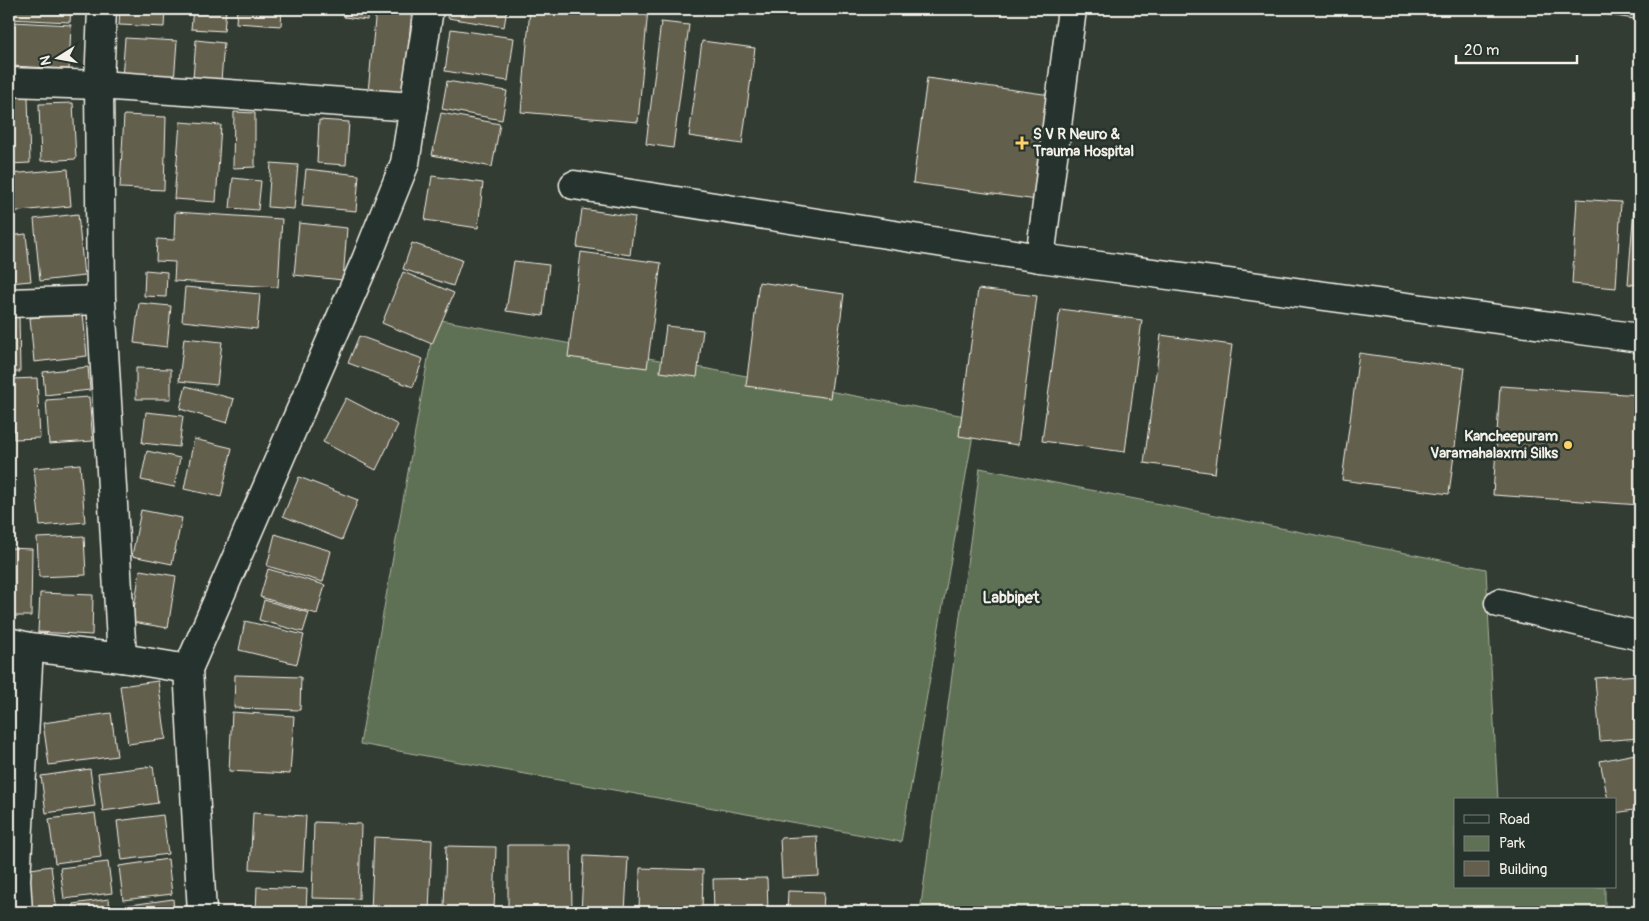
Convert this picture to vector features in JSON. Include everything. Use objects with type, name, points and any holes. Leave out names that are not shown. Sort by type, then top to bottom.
[{"type":"street","points":[[102,9],[99,85],[101,300],[122,658]]},
{"type":"street","points":[[202,912],[188,669],[366,260],[405,163],[429,9]]},
{"type":"street","points":[[1040,258],[1072,9]]},
{"type":"street","points":[[9,82],[99,85],[414,107]]},
{"type":"street","points":[[574,185],[1040,258],[1640,338]]},
{"type":"street","points":[[9,303],[101,300]]},
{"type":"street","points":[[1499,603],[1640,636]]},
{"type":"street","points":[[18,912],[16,880],[19,644],[188,669]]},
{"type":"green space","points":[[435,319],[976,418],[901,842],[360,744]]},
{"type":"green space","points":[[980,468],[1486,569],[1498,798],[1454,798],[1454,888],[1605,888],[1605,912],[920,912]]},
{"type":"building","points":[[9,9],[71,9],[70,22],[9,19]]},
{"type":"building","points":[[120,9],[165,9],[164,27],[119,25]]},
{"type":"building","points":[[193,9],[226,9],[224,31],[191,29]]},
{"type":"building","points":[[237,9],[282,9],[281,26],[236,23]]},
{"type":"building","points":[[345,9],[368,9],[367,20],[344,17]]},
{"type":"building","points":[[376,9],[412,9],[404,95],[368,92]]},
{"type":"building","points":[[449,9],[507,9],[504,27],[448,18]]},
{"type":"building","points":[[530,9],[648,9],[638,122],[521,112]]},
{"type":"building","points":[[1598,9],[1636,9],[1634,19],[1597,13]]},
{"type":"building","points":[[13,22],[71,25],[69,69],[11,66]]},
{"type":"building","points":[[661,22],[689,25],[673,148],[646,144]]},
{"type":"building","points":[[451,29],[514,38],[508,81],[445,71]]},
{"type":"building","points":[[125,38],[177,41],[174,82],[122,78]]},
{"type":"building","points":[[196,40],[224,43],[221,81],[193,79]]},
{"type":"building","points":[[702,41],[755,48],[742,144],[689,136]]},
{"type":"building","points":[[927,78],[1051,95],[1037,200],[913,183]]},
{"type":"building","points":[[447,81],[507,91],[502,120],[442,109]]},
{"type":"building","points":[[9,97],[28,97],[30,163],[9,164]]},
{"type":"building","points":[[73,103],[76,159],[41,161],[39,104]]},
{"type":"building","points":[[234,112],[255,113],[255,167],[233,168]]},
{"type":"building","points":[[441,113],[500,124],[492,167],[432,155]]},
{"type":"building","points":[[124,115],[166,117],[164,190],[120,188]]},
{"type":"building","points":[[319,120],[349,122],[346,165],[317,163]]},
{"type":"building","points":[[180,122],[221,125],[216,202],[174,199]]},
{"type":"building","points":[[271,163],[298,165],[294,209],[268,207]]},
{"type":"building","points":[[68,169],[71,206],[9,212],[9,174]]},
{"type":"building","points":[[306,169],[359,175],[356,211],[302,206]]},
{"type":"building","points":[[432,176],[483,183],[478,228],[425,220]]},
{"type":"building","points":[[233,178],[261,181],[258,210],[230,208]]},
{"type":"building","points":[[1577,199],[1621,202],[1616,288],[1572,284]]},
{"type":"building","points":[[1634,207],[1640,207],[1640,285],[1628,284]]},
{"type":"building","points":[[582,209],[635,217],[630,255],[577,247]]},
{"type":"building","points":[[175,212],[282,219],[278,287],[174,281],[175,262],[156,261],[157,239],[174,240]]},
{"type":"building","points":[[78,214],[84,276],[40,281],[34,219]]},
{"type":"building","points":[[299,223],[347,228],[343,280],[294,275]]},
{"type":"building","points":[[26,234],[31,281],[9,283],[9,236]]},
{"type":"building","points":[[412,243],[462,260],[453,286],[403,269]]},
{"type":"building","points":[[581,252],[661,263],[647,368],[568,357]]},
{"type":"building","points":[[514,261],[549,265],[543,316],[506,311]]},
{"type":"building","points":[[145,270],[167,272],[166,297],[144,296]]},
{"type":"building","points":[[403,272],[454,293],[432,344],[382,323]]},
{"type":"building","points":[[759,282],[844,294],[830,398],[746,386]]},
{"type":"building","points":[[185,287],[260,294],[257,329],[182,321]]},
{"type":"building","points":[[978,289],[1037,296],[1018,445],[959,436]]},
{"type":"building","points":[[139,303],[171,306],[167,347],[134,343]]},
{"type":"building","points":[[1060,309],[1142,320],[1125,452],[1042,441]]},
{"type":"building","points":[[83,313],[87,356],[34,362],[30,318]]},
{"type":"building","points":[[9,317],[19,317],[20,372],[9,372]]},
{"type":"building","points":[[666,326],[703,330],[697,377],[660,372]]},
{"type":"building","points":[[1161,335],[1232,345],[1215,473],[1144,463]]},
{"type":"building","points":[[359,336],[423,359],[413,387],[348,363]]},
{"type":"building","points":[[184,338],[222,342],[217,385],[179,381]]},
{"type":"building","points":[[1359,353],[1465,368],[1449,494],[1342,480]]},
{"type":"building","points":[[88,367],[90,390],[45,395],[43,372]]},
{"type":"building","points":[[136,368],[171,369],[171,399],[136,399]]},
{"type":"building","points":[[37,378],[40,438],[14,439],[12,379]]},
{"type":"building","points":[[186,386],[234,399],[227,423],[180,409]]},
{"type":"building","name":"Kancheepuram Varamahalaxmi Silks","points":[[1500,386],[1640,395],[1640,505],[1493,495]]},
{"type":"building","points":[[89,397],[93,441],[49,444],[46,400]]},
{"type":"building","points":[[346,398],[398,425],[376,470],[323,442]]},
{"type":"building","points":[[146,412],[183,416],[179,447],[142,443]]},
{"type":"building","points":[[194,439],[232,448],[221,497],[184,489]]},
{"type":"building","points":[[147,451],[180,458],[174,487],[141,480]]},
{"type":"building","points":[[80,464],[85,522],[40,526],[34,468]]},
{"type":"building","points":[[299,477],[358,500],[342,540],[283,516]]},
{"type":"building","points":[[141,510],[182,518],[172,564],[132,556]]},
{"type":"building","points":[[275,534],[331,551],[323,582],[267,566]]},
{"type":"building","points":[[84,536],[86,575],[39,577],[37,538]]},
{"type":"building","points":[[9,548],[32,549],[31,616],[9,616]]},
{"type":"building","points":[[268,569],[325,585],[317,614],[260,597]]},
{"type":"building","points":[[140,570],[176,576],[168,628],[132,622]]},
{"type":"building","points":[[40,593],[93,595],[92,635],[38,632]]},
{"type":"building","points":[[264,600],[309,613],[303,632],[259,620]]},
{"type":"building","points":[[245,621],[304,635],[297,664],[239,650]]},
{"type":"building","points":[[235,675],[301,677],[300,710],[234,708]]},
{"type":"building","points":[[1640,675],[1640,738],[1600,741],[1595,678]]},
{"type":"building","points":[[158,681],[166,739],[128,744],[120,686]]},
{"type":"building","points":[[232,712],[294,716],[290,774],[229,771]]},
{"type":"building","points":[[111,713],[117,756],[49,765],[43,723]]},
{"type":"building","points":[[1640,753],[1640,809],[1616,813],[1616,798],[1608,798],[1600,761]]},
{"type":"building","points":[[153,766],[158,803],[103,811],[98,773]]},
{"type":"building","points":[[90,769],[95,806],[46,813],[41,776]]},
{"type":"building","points":[[95,813],[101,857],[55,863],[49,819]]},
{"type":"building","points":[[253,813],[306,816],[303,872],[250,869]]},
{"type":"building","points":[[163,815],[168,854],[122,860],[117,821]]},
{"type":"building","points":[[314,822],[361,824],[359,899],[312,898]]},
{"type":"building","points":[[817,836],[819,876],[782,878],[780,838]]},
{"type":"building","points":[[374,837],[432,840],[429,912],[371,912]]},
{"type":"building","points":[[508,845],[571,845],[572,912],[508,912]]},
{"type":"building","points":[[446,846],[496,847],[494,911],[444,909]]},
{"type":"building","points":[[584,856],[628,858],[625,912],[581,912]]},
{"type":"building","points":[[168,859],[172,894],[123,900],[119,866]]},
{"type":"building","points":[[108,862],[112,893],[64,899],[60,868]]},
{"type":"building","points":[[51,866],[57,912],[30,912],[24,870]]},
{"type":"building","points":[[640,868],[703,870],[702,912],[639,912]]},
{"type":"building","points":[[767,878],[768,912],[714,912],[713,879]]},
{"type":"building","points":[[257,887],[307,889],[306,912],[256,912]]},
{"type":"building","points":[[788,891],[824,892],[823,912],[787,912]]},
{"type":"building","points":[[109,899],[110,912],[74,912],[73,904]]},
{"type":"building","points":[[173,899],[174,912],[124,912],[123,906]]},
{"type":"building","points":[[1614,907],[1640,907],[1640,912],[1614,912]]},
{"type":"place","name":"S V R Neuro & Trauma Hospital","points":[[1022,143]]},
{"type":"place","name":"Kancheepuram Varamahalaxmi Silks","points":[[1568,445]]},
{"type":"district","name":"Labbipet","points":[[1011,598]]}]
